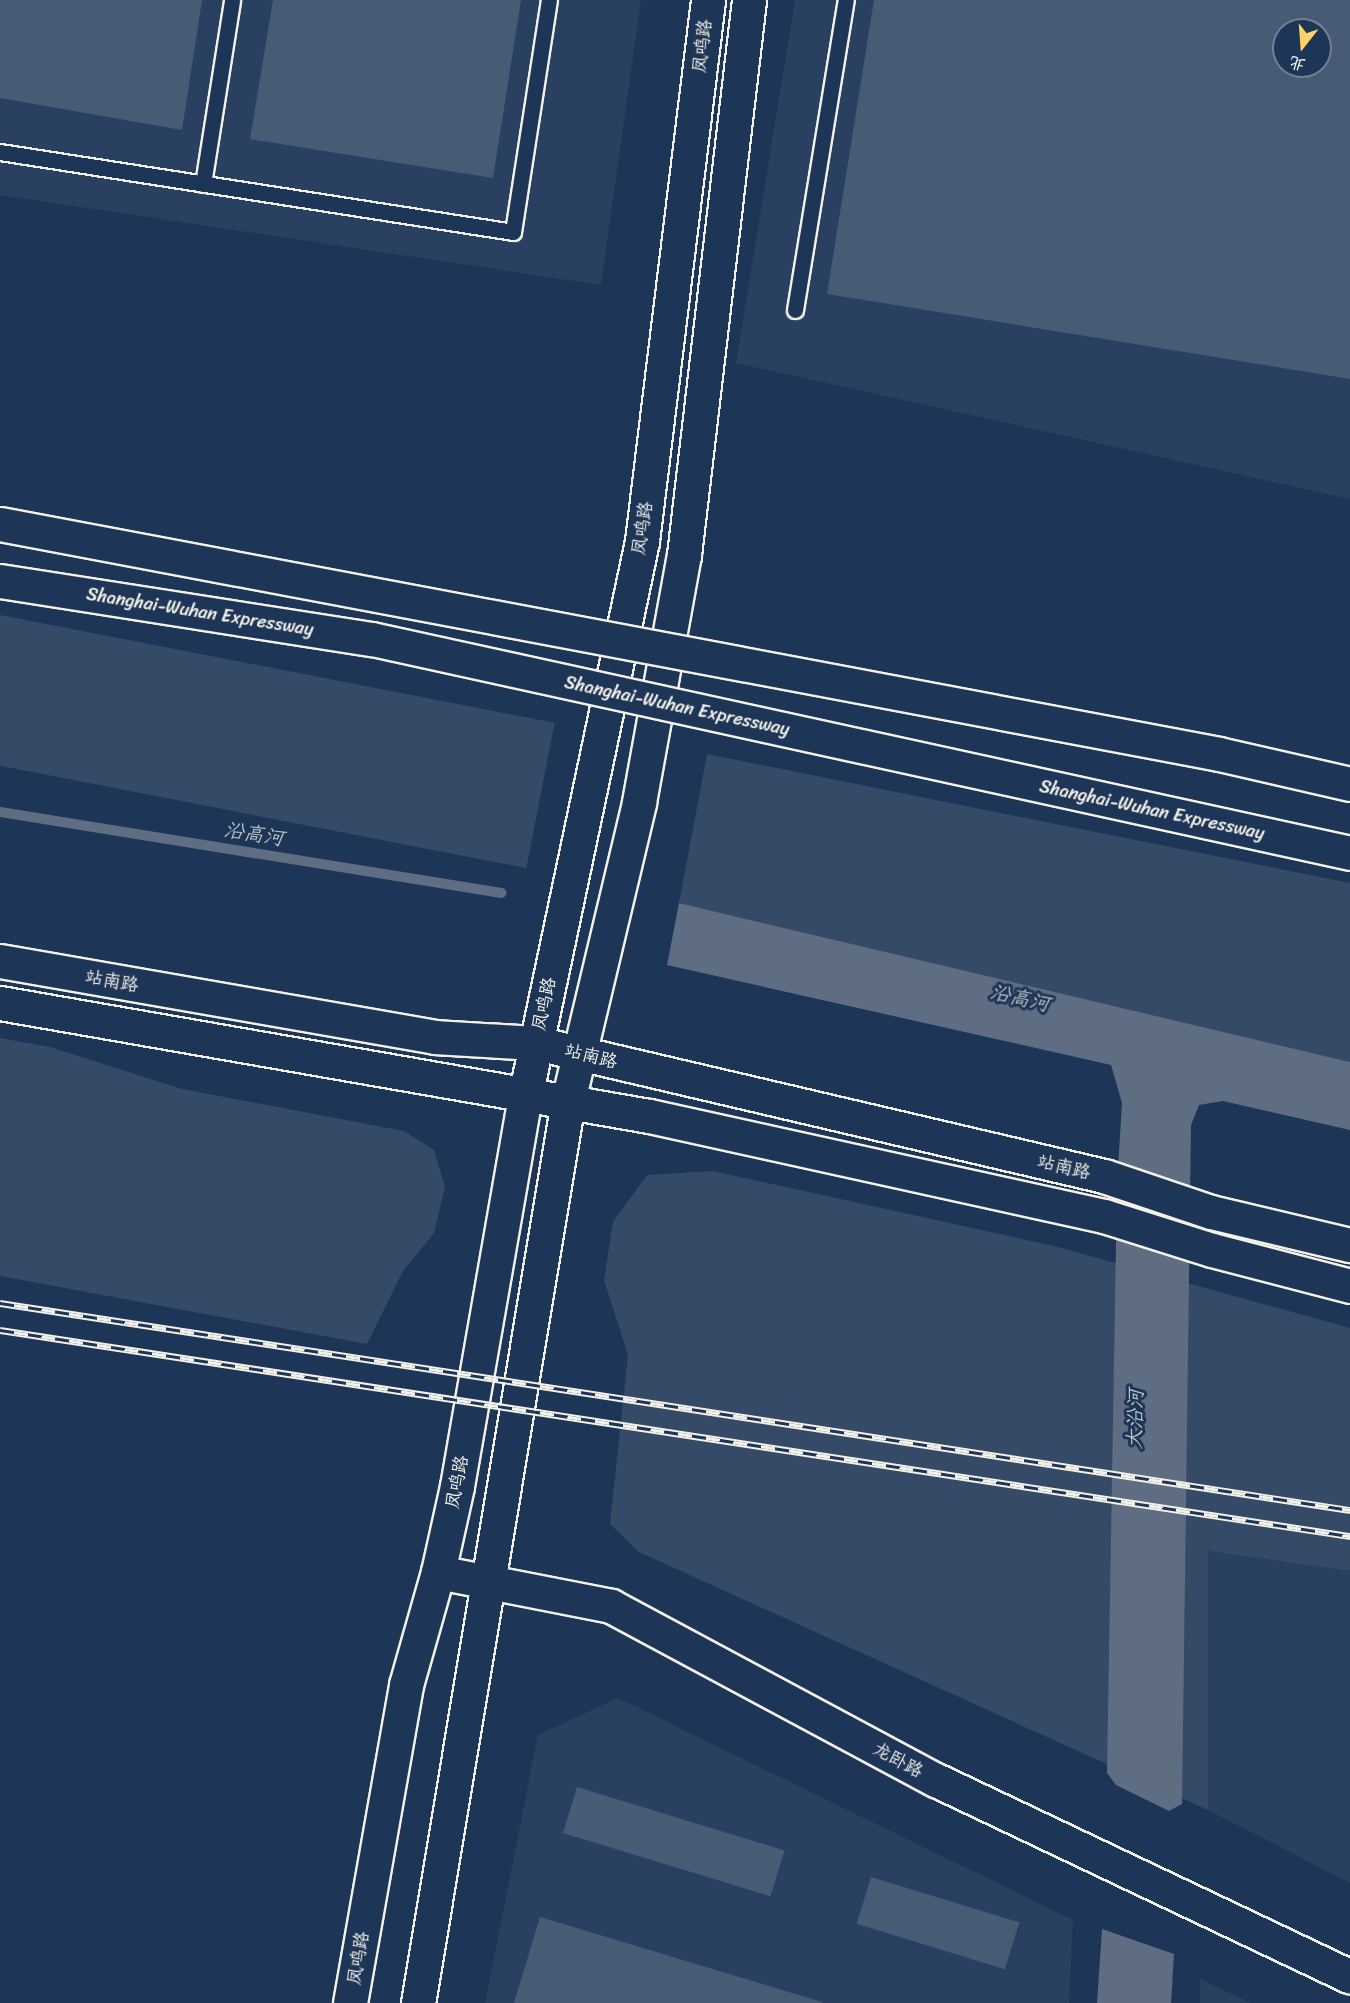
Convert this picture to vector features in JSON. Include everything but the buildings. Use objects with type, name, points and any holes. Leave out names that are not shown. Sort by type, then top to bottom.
[{"type":"main road","name":"凤鸣路","points":[[350,2003],[406,1685],[438,1572],[526,1092],[642,541],[708,0]]},
{"type":"main road","points":[[418,2003],[577,1052],[639,802],[684,555],[749,0]]},
{"type":"main road","points":[[0,524],[1207,752],[1350,784]]},
{"type":"main road","name":"Shanghai-Wuhan Expressway","points":[[0,581],[372,639],[1350,853]]},
{"type":"main road","name":"站南路","points":[[0,961],[434,1037],[536,1043],[1104,1176],[1211,1212],[1350,1245]]},
{"type":"main road","points":[[0,1003],[526,1092],[1104,1216],[1212,1250],[1350,1286]]},
{"type":"main road","name":"龙卧路","points":[[438,1572],[489,1579],[611,1606],[936,1780],[1350,1977]]},
{"type":"lane","points":[[203,184],[232,0]]},
{"type":"lane","points":[[0,152],[513,232],[549,0]]},
{"type":"lane","points":[[795,310],[846,0]]},
{"type":"shaded area","points":[[0,0],[641,0],[601,285],[0,195]]},
{"type":"shaded area","points":[[795,0],[1350,0],[1350,499],[736,363]]},
{"type":"shaded area","points":[[0,615],[555,723],[526,868],[0,766]]},
{"type":"shaded area","points":[[707,754],[1350,883],[1350,1062],[679,903]]},
{"type":"shaded area","points":[[0,1038],[50,1047],[182,1089],[404,1131],[434,1150],[445,1187],[434,1233],[403,1271],[367,1344],[0,1276]]},
{"type":"shaded area","points":[[713,1171],[1054,1246],[1350,1328],[1350,1571],[1208,1551],[1208,1810],[639,1552],[610,1524],[628,1355],[604,1280],[613,1222],[647,1175]]},
{"type":"shaded area","points":[[1208,1551],[1350,1571],[1350,1883],[1208,1810]]},
{"type":"shaded area","points":[[618,1698],[1073,1920],[1069,2003],[485,2003],[538,1735]]},
{"type":"shaded area","points":[[1200,1979],[1251,2003],[1200,2003]]},
{"type":"water","name":"大沿河","points":[[679,903],[1350,1062],[1350,1130],[1223,1101],[1199,1105],[1191,1125],[1182,1804],[1169,1811],[1116,1785],[1107,1773],[1117,1185],[1122,1103],[1111,1065],[667,965]]},
{"type":"water","points":[[1102,1929],[1174,1954],[1171,2003],[1097,2003]]},
{"type":"waterway","name":"沿高河","points":[[0,812],[502,893]]},
{"type":"railway","points":[[0,1303],[1350,1510]]},
{"type":"railway","points":[[0,1330],[1350,1536]]}]
